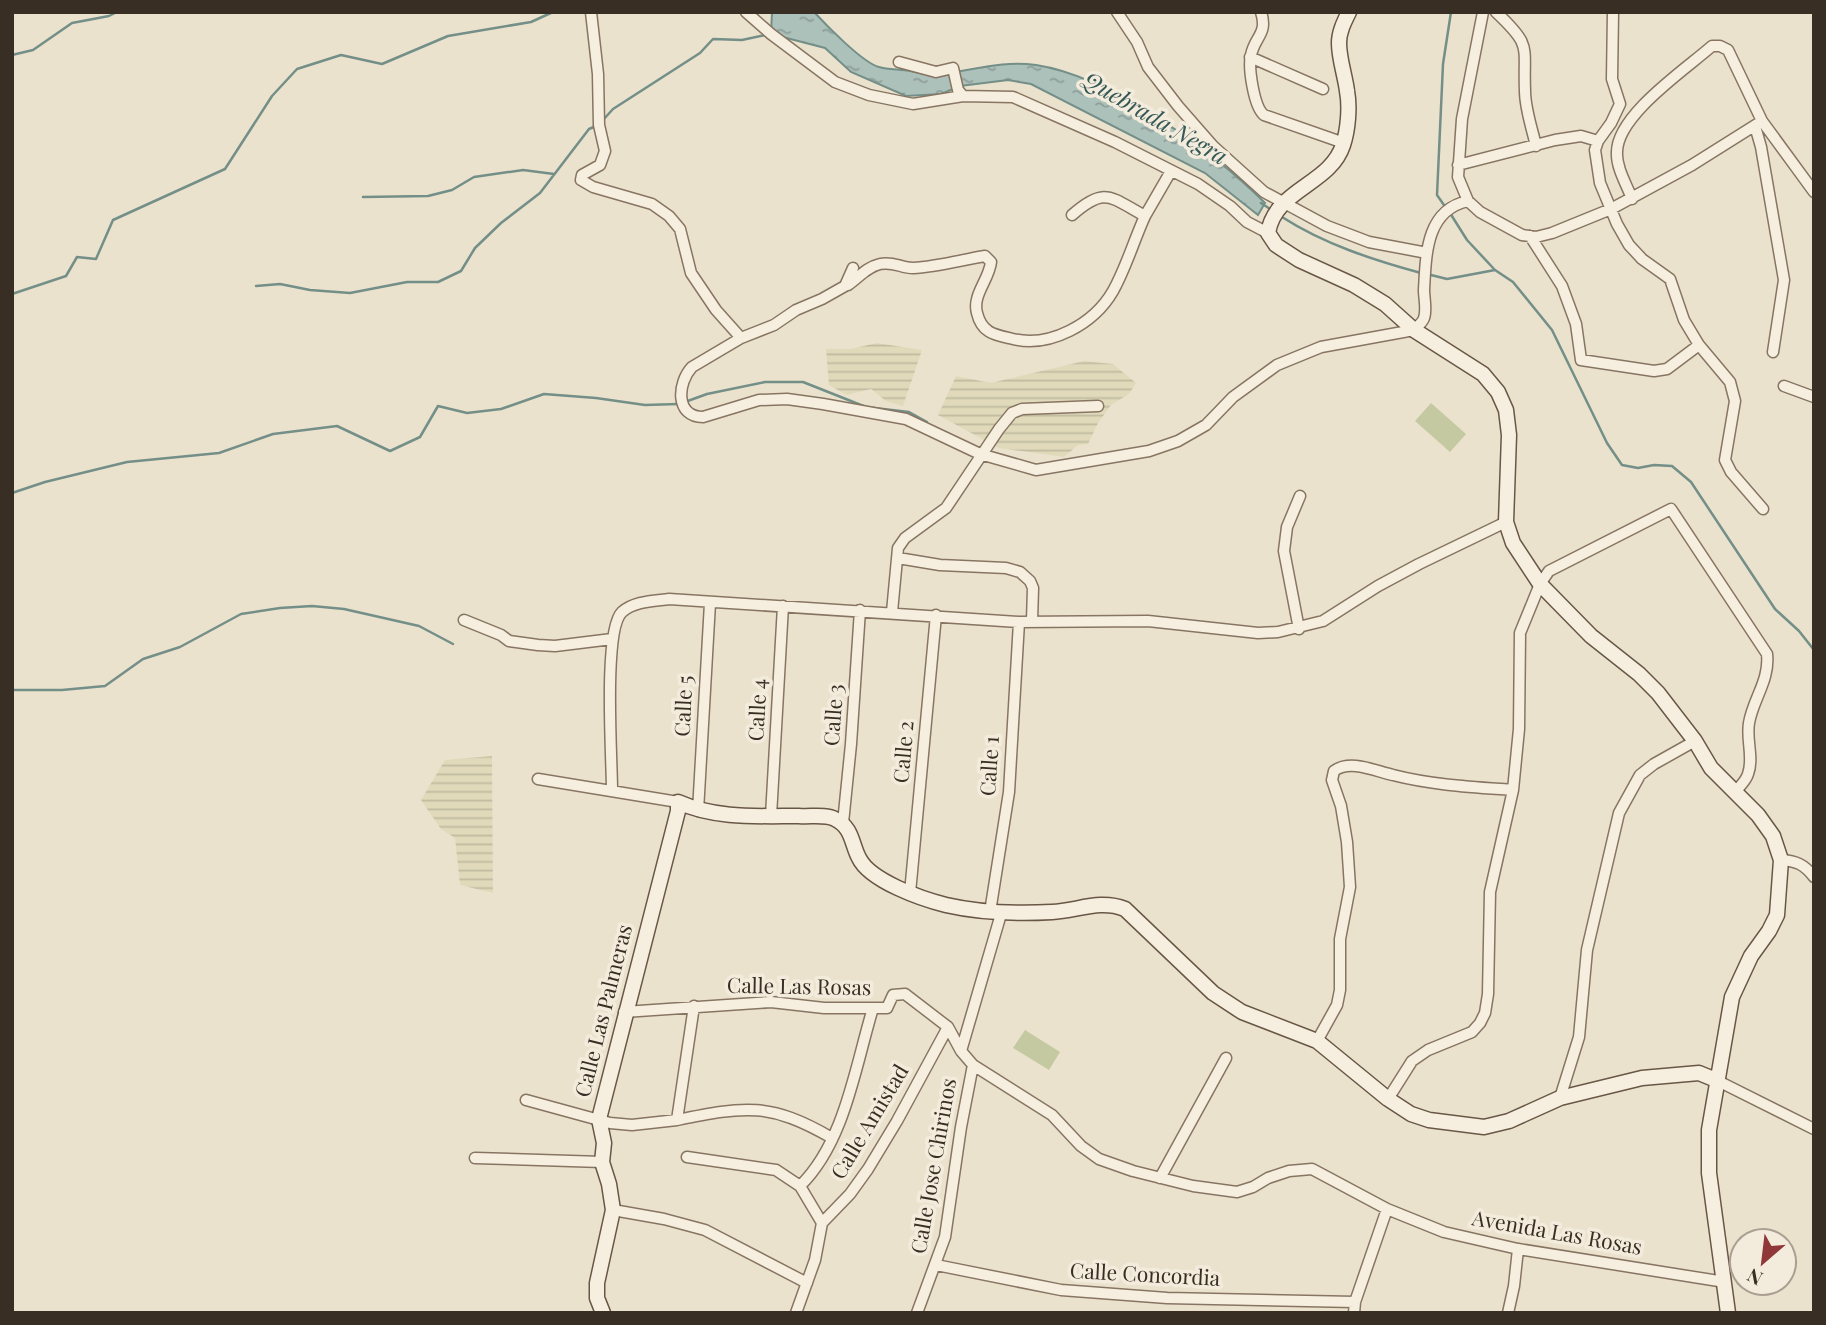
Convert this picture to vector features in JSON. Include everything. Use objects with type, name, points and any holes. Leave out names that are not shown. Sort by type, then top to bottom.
[{"type":"street","points":[[591,12],[598,74],[598,125],[605,151],[600,165],[582,175],[581,180],[593,187],[652,204],[669,216],[680,229],[691,273],[716,310],[741,338]]},
{"type":"street","points":[[746,12],[835,82],[869,95],[913,104],[961,93],[1013,97],[1115,142],[1198,184],[1230,206],[1247,222],[1274,217],[1327,226],[1369,242],[1427,258]]},
{"type":"street","points":[[1117,12],[1137,42],[1148,67],[1178,106],[1243,175],[1274,217],[1276,245],[1299,260],[1354,285],[1385,304],[1414,330],[1483,374],[1499,391],[1506,410],[1509,435],[1506,523],[1513,543],[1540,584],[1591,636],[1639,674],[1658,693],[1695,741],[1711,768],[1758,815],[1773,836],[1780,860],[1777,915],[1751,956],[1732,997],[1709,1130],[1709,1173],[1728,1313]]},
{"type":"street","points":[[1261,12],[1264,24],[1250,57],[1259,111],[1344,144]]},
{"type":"street","points":[[1274,217],[1336,161],[1344,144],[1348,94],[1339,42],[1349,12]]},
{"type":"street","points":[[1483,12],[1462,119],[1458,177],[1468,201],[1480,212],[1522,235],[1552,233],[1611,209],[1692,166],[1758,123]]},
{"type":"street","points":[[1496,12],[1519,37],[1525,48],[1524,92],[1536,146]]},
{"type":"street","points":[[1613,12],[1612,79],[1620,104],[1598,141],[1595,162],[1600,183],[1629,245],[1642,259],[1670,278],[1684,320],[1699,345],[1730,382],[1735,401],[1726,460],[1731,472],[1763,509]]},
{"type":"street","points":[[1632,199],[1616,149],[1637,111],[1712,46],[1728,50],[1758,123],[1778,237],[1784,281],[1773,352]]},
{"type":"street","points":[[1250,57],[1323,89]]},
{"type":"street","points":[[899,62],[936,72],[953,68],[961,93]]},
{"type":"street","points":[[1758,123],[1814,192]]},
{"type":"street","points":[[1458,165],[1581,136],[1598,141]]},
{"type":"street","points":[[1171,171],[1145,216],[1106,303],[1084,322],[1064,334],[1048,340],[1023,342],[996,337],[988,332],[976,313],[976,298],[990,273],[991,262],[985,257],[909,268],[893,262],[878,264],[822,299],[698,362],[687,373],[681,391],[682,404],[695,417],[704,417],[759,400],[787,400],[906,419],[980,454],[1036,470],[1149,451],[1206,425],[1233,397],[1276,365],[1321,347],[1414,330],[1424,318],[1424,288],[1431,234],[1441,214],[1453,204],[1468,201]]},
{"type":"street","points":[[1072,215],[1086,202],[1099,196],[1107,196],[1145,216]]},
{"type":"street","points":[[1530,236],[1562,286],[1576,324],[1581,360],[1654,371],[1667,369],[1699,345]]},
{"type":"street","points":[[845,286],[853,268]]},
{"type":"street","points":[[1784,386],[1814,397]]},
{"type":"street","points":[[891,612],[898,558],[896,553],[905,538],[946,508],[980,454],[1012,413],[1022,409],[1098,406]]},
{"type":"street","points":[[1299,629],[1284,551],[1287,527],[1300,496]]},
{"type":"street","points":[[1388,1099],[1412,1060],[1428,1050],[1472,1032],[1485,1013],[1488,994],[1490,892],[1513,790],[1519,729],[1520,633],[1540,584],[1549,571],[1671,509],[1767,654],[1769,669],[1751,710],[1748,727],[1748,776],[1735,792]]},
{"type":"street","points":[[612,790],[612,639],[616,621],[623,610],[641,603],[669,598],[710,603],[860,610],[1019,622],[1148,621],[1258,633],[1299,629],[1323,621],[1419,564],[1506,523]]},
{"type":"street","points":[[898,558],[940,565],[1006,568],[1020,572],[1030,581],[1033,589],[1032,621]]},
{"type":"street","name":"Calle 5","points":[[698,811],[710,603]]},
{"type":"street","name":"Calle 4","points":[[771,816],[783,606]]},
{"type":"street","name":"Calle 3","points":[[843,823],[860,610]]},
{"type":"street","name":"Calle 2","points":[[910,893],[936,615]]},
{"type":"street","points":[[464,620],[509,640],[538,645],[555,646],[612,639]]},
{"type":"street","name":"Calle 1","points":[[961,1051],[996,913],[1009,792],[1019,622]]},
{"type":"street","points":[[1560,1098],[1579,1037],[1587,950],[1619,813],[1640,775],[1695,741]]},
{"type":"street","points":[[1317,1041],[1337,1004],[1340,990],[1340,939],[1350,887],[1343,818],[1332,780],[1334,771],[1345,766],[1358,766],[1427,784],[1513,790]]},
{"type":"street","points":[[538,779],[678,802],[698,811],[832,817],[849,830],[859,859],[869,871],[910,893],[945,905],[996,913],[1056,912],[1113,904],[1125,909],[1213,993],[1242,1012],[1317,1041],[1388,1099],[1411,1114],[1429,1120],[1485,1127],[1508,1121],[1560,1098],[1642,1078],[1699,1073],[1814,1129]]},
{"type":"street","name":"Calle Las Palmeras","points":[[603,1313],[597,1298],[597,1283],[613,1210],[602,1162],[604,1143],[599,1119],[624,1012],[678,811],[678,802]]},
{"type":"street","points":[[1780,860],[1796,861],[1814,877]]},
{"type":"street","name":"Calle Las Rosas","points":[[624,1012],[771,1002],[824,1008],[887,1008],[893,995],[905,994],[948,1027],[961,1051],[973,1065],[1052,1115],[1081,1146],[1099,1159],[1193,1186],[1237,1192],[1289,1171],[1312,1170],[1387,1209]]},
{"type":"street","points":[[677,1120],[694,1006]]},
{"type":"street","points":[[800,1186],[820,1164],[846,1104],[873,1008]]},
{"type":"street","name":"Calle Amistad","points":[[822,1223],[850,1194],[868,1169],[948,1027]]},
{"type":"street","points":[[1160,1178],[1226,1058]]},
{"type":"street","name":"Calle Jose Chirinos","points":[[917,1313],[936,1265],[949,1217],[961,1127],[973,1065]]},
{"type":"street","points":[[526,1101],[610,1123],[632,1125],[743,1108],[777,1112],[832,1138]]},
{"type":"street","points":[[687,1157],[776,1170],[800,1186],[822,1223],[815,1260],[796,1313]]},
{"type":"street","points":[[475,1158],[602,1162]]},
{"type":"street","points":[[1354,1308],[1387,1209]]},
{"type":"street","name":"Avenida Las Rosas","points":[[1387,1209],[1444,1231],[1518,1249],[1725,1282]]},
{"type":"street","points":[[613,1210],[705,1230],[807,1283]]},
{"type":"street","points":[[1508,1313],[1518,1249]]},
{"type":"street","name":"Calle Concordia","points":[[936,1265],[1061,1290],[1354,1308]]},
{"type":"shaded area","points":[[877,343],[922,350],[903,406],[886,401],[871,389],[847,395],[829,385],[826,349],[850,349]]},
{"type":"shaded area","points":[[1084,361],[1113,364],[1136,383],[1129,394],[1111,405],[1088,444],[1078,445],[1064,457],[999,448],[938,415],[956,376],[991,383]]},
{"type":"shaded area","points":[[492,756],[493,893],[460,885],[455,838],[441,829],[421,800],[445,760]]},
{"type":"green space","points":[[1431,403],[1466,434],[1450,452],[1415,421]]},
{"type":"green space","points":[[1025,1030],[1060,1052],[1049,1070],[1013,1048]]},
{"type":"water","name":"Quebrada Negra","points":[[772,12],[814,12],[855,51],[872,64],[883,68],[934,75],[1024,64],[1065,72],[1096,84],[1189,139],[1265,203],[1258,215],[1205,173],[1031,84],[1008,80],[960,86],[941,94],[906,96],[851,72],[825,48],[771,34]]},
{"type":"waterway","points":[[12,55],[33,50],[72,23],[117,12]]},
{"type":"waterway","points":[[12,294],[66,276],[77,257],[96,259],[113,220],[225,169],[272,96],[297,69],[341,55],[382,64],[448,36],[531,22],[553,12]]},
{"type":"waterway","points":[[1446,208],[1437,195],[1443,64],[1451,12]]},
{"type":"waterway","points":[[603,120],[613,109],[700,53],[713,39],[742,40],[765,35]]},
{"type":"waterway","points":[[256,286],[280,284],[310,290],[350,293],[407,282],[438,282],[461,271],[475,248],[501,223],[540,193],[589,129],[596,126]]},
{"type":"waterway","points":[[363,197],[428,196],[452,190],[474,177],[523,170],[554,174]]},
{"type":"waterway","name":"Quebrada Negra","points":[[1261,203],[1273,211]]},
{"type":"waterway","points":[[1450,213],[1467,240],[1495,270],[1513,282],[1552,330],[1607,443],[1622,465],[1638,468],[1672,466],[1691,482],[1775,609],[1799,631],[1814,650]]},
{"type":"waterway","name":"Quebrada Negra","points":[[1282,217],[1349,250],[1421,273]]},
{"type":"waterway","name":"Quebrada Negra","points":[[1427,274],[1447,279],[1495,270]]},
{"type":"waterway","points":[[685,402],[707,394],[765,382],[803,382],[866,407],[909,412],[927,422]]},
{"type":"waterway","points":[[12,493],[127,462],[219,453],[273,434],[337,426],[390,451],[420,437],[438,406],[467,413],[501,409],[544,394],[645,405],[678,404]]},
{"type":"waterway","points":[[12,690],[62,690],[105,686],[143,659],[180,647],[241,614],[280,608],[312,606],[344,609],[419,626],[453,644]]}]
